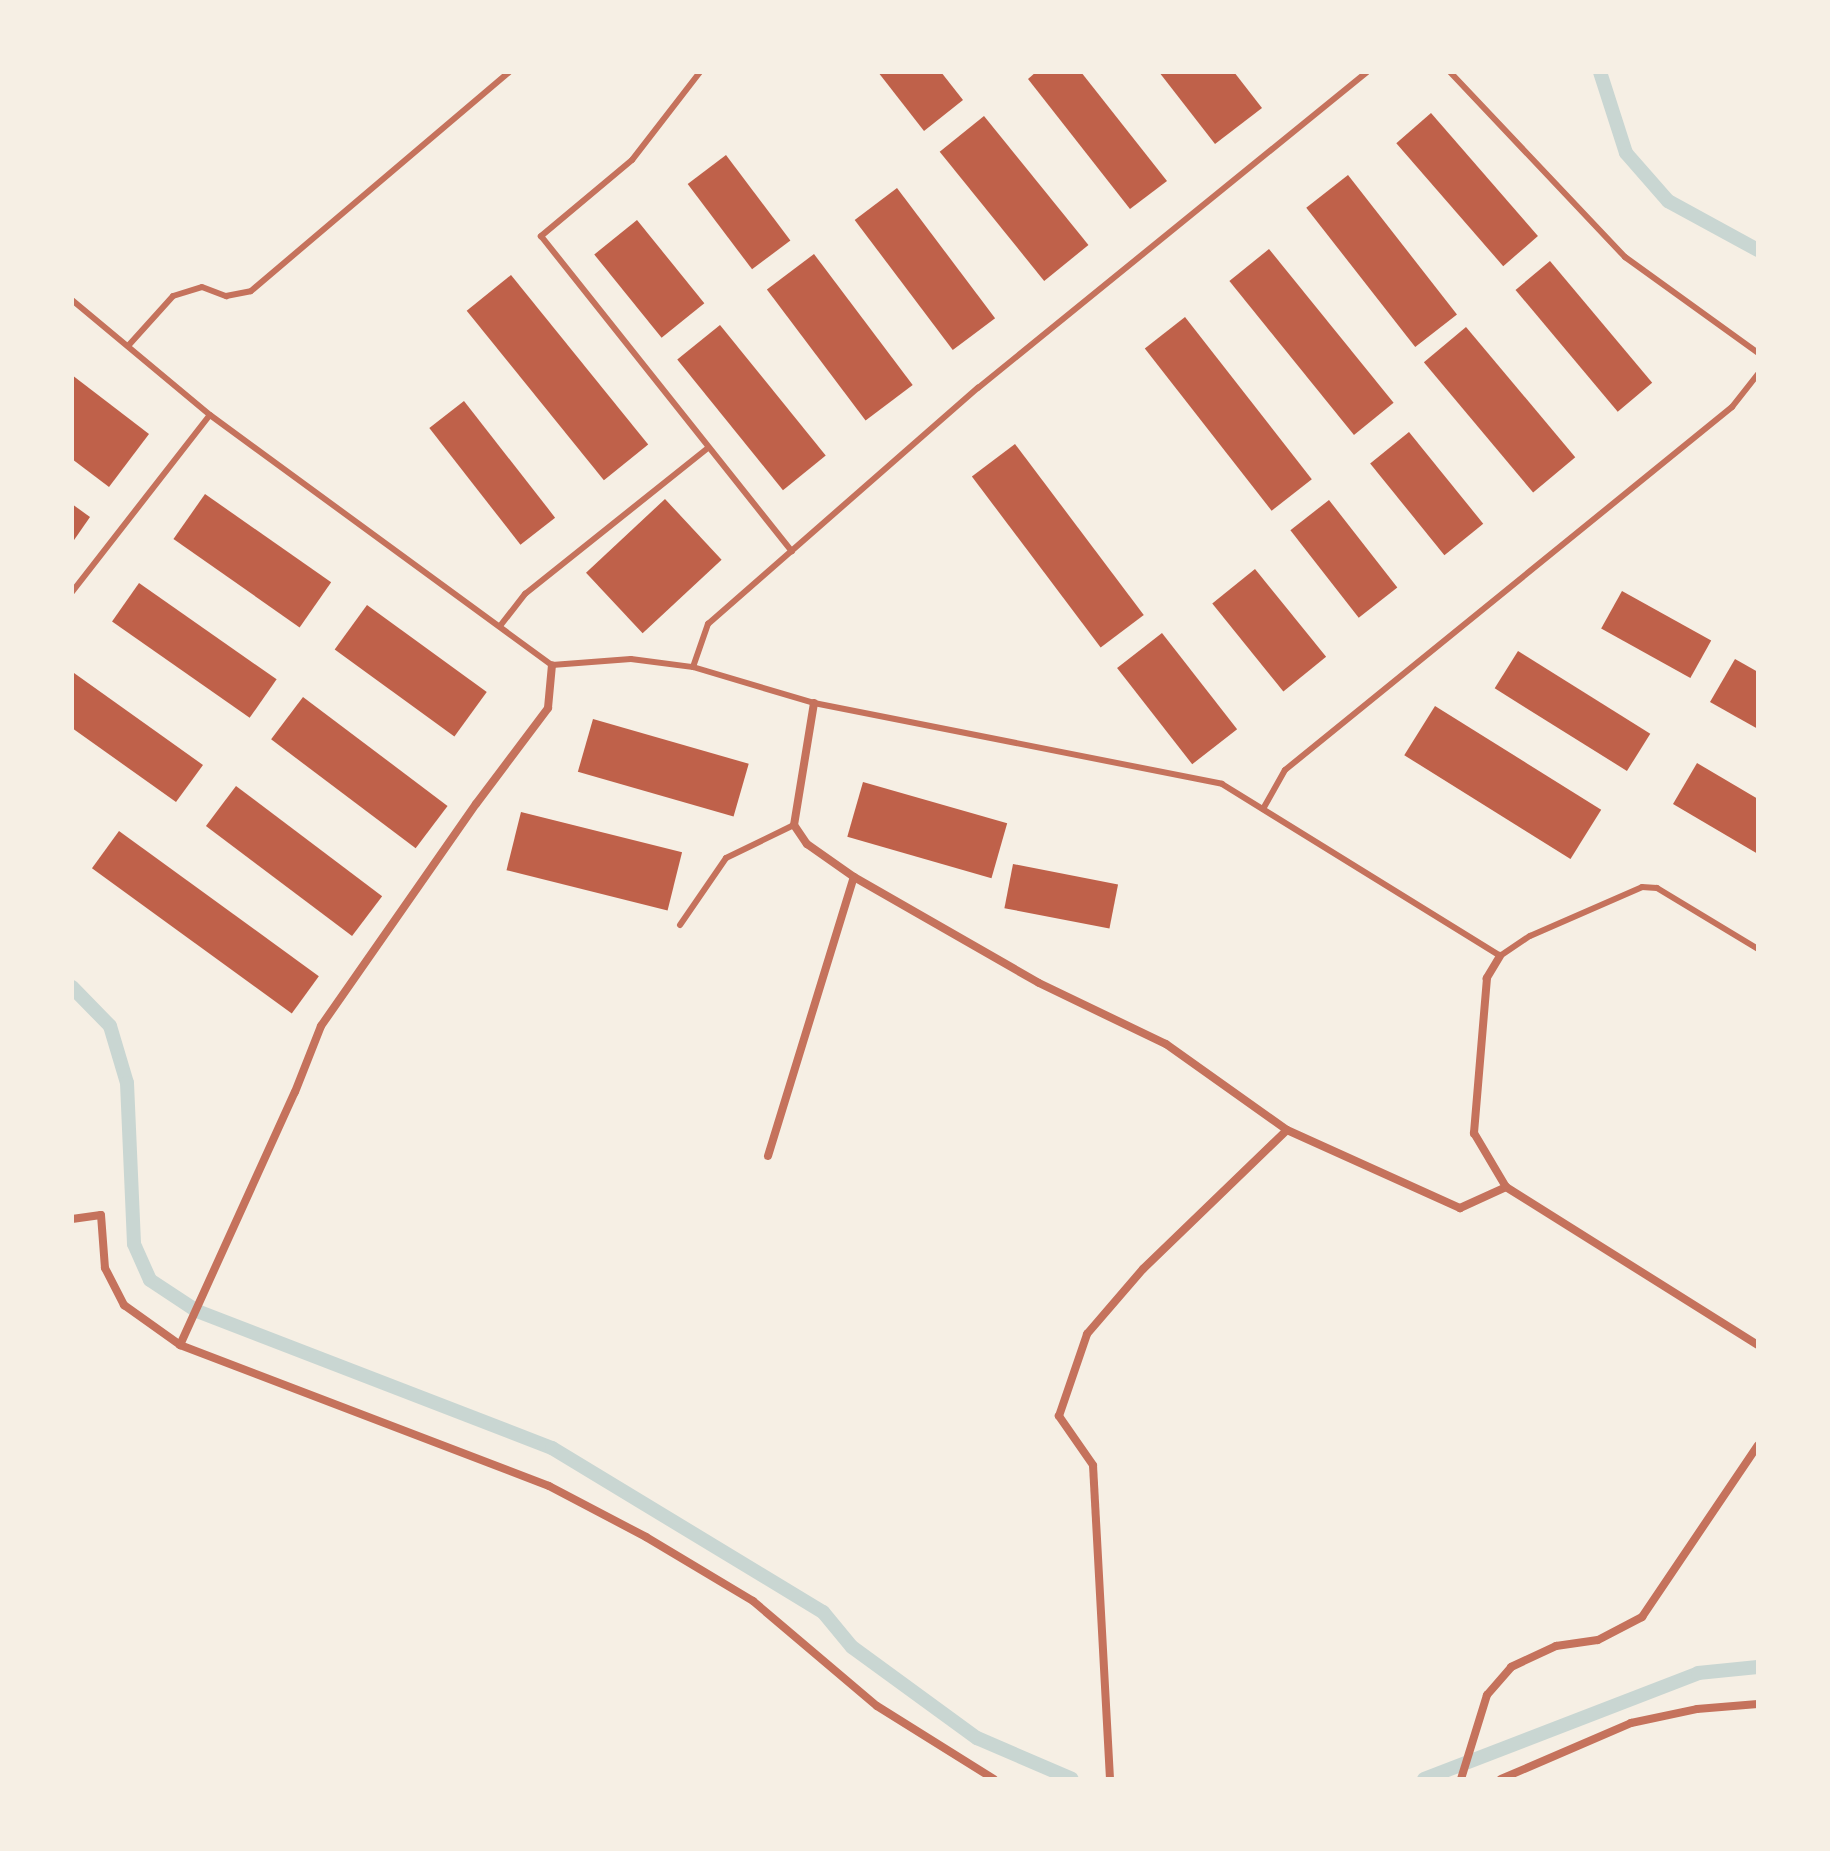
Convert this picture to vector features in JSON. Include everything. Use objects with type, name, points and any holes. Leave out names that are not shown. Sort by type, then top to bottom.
[{"type":"street","points":[[180,1345],[321,1026],[476,804],[548,708],[552,665]]},
{"type":"street","points":[[814,703],[794,825],[807,844],[854,877],[1039,983],[1166,1044],[1287,1130],[1460,1208],[1506,1187]]},
{"type":"street","points":[[768,1156],[854,877]]},
{"type":"street","points":[[1500,956],[1487,978],[1474,1133],[1506,1187],[1758,1345]]},
{"type":"street","points":[[1110,1779],[1093,1465],[1059,1416],[1087,1334],[1143,1269],[1287,1130]]},
{"type":"street","points":[[72,1219],[101,1215],[105,1268],[124,1305],[180,1345],[549,1486],[646,1537],[753,1601],[877,1706],[994,1779]]},
{"type":"street","points":[[1461,1779],[1487,1695],[1511,1667],[1556,1646],[1598,1640],[1642,1617],[1758,1445]]},
{"type":"street","points":[[1501,1779],[1631,1723],[1697,1709],[1758,1704]]},
{"type":"lane","points":[[128,346],[173,296],[202,287],[226,296],[251,291],[509,72]]},
{"type":"lane","points":[[700,72],[632,160],[541,236],[792,551]]},
{"type":"lane","points":[[693,667],[708,624],[978,388],[1367,72]]},
{"type":"lane","points":[[1450,72],[1625,257],[1758,353]]},
{"type":"lane","points":[[72,300],[210,415],[552,665],[631,659],[693,667],[814,703],[1222,784],[1500,956],[1530,936],[1642,887],[1657,888],[1758,949]]},
{"type":"lane","points":[[1263,809],[1285,770],[1732,407],[1758,374]]},
{"type":"lane","points":[[72,592],[210,415]]},
{"type":"lane","points":[[500,626],[525,594],[708,448]]},
{"type":"lane","points":[[680,925],[726,858],[794,825]]},
{"type":"building","points":[[878,72],[941,72],[963,100],[924,131]]},
{"type":"building","points":[[1036,72],[1081,72],[1167,181],[1130,209],[1028,79]]},
{"type":"building","points":[[1159,72],[1234,72],[1262,108],[1215,144]]},
{"type":"building","points":[[1431,113],[1538,236],[1503,266],[1396,143]]},
{"type":"building","points":[[984,116],[1088,245],[1044,281],[940,152]]},
{"type":"building","points":[[726,155],[790,240],[752,269],[688,184]]},
{"type":"building","points":[[1348,175],[1457,314],[1415,347],[1306,208]]},
{"type":"building","points":[[897,188],[995,318],[953,350],[855,220]]},
{"type":"building","points":[[637,220],[704,303],[662,338],[594,255]]},
{"type":"building","points":[[1269,249],[1394,403],[1354,435],[1229,281]]},
{"type":"building","points":[[814,254],[913,385],[866,420],[767,290]]},
{"type":"building","points":[[1550,261],[1652,383],[1618,412],[1516,290]]},
{"type":"building","points":[[511,275],[648,444],[604,480],[467,311]]},
{"type":"building","points":[[1185,317],[1312,479],[1272,511],[1145,348]]},
{"type":"building","points":[[720,325],[826,456],[783,490],[677,360]]},
{"type":"building","points":[[1466,327],[1575,457],[1533,493],[1424,362]]},
{"type":"building","points":[[72,375],[149,434],[109,487],[72,459]]},
{"type":"building","points":[[464,401],[555,518],[520,545],[429,428]]},
{"type":"building","points":[[1409,432],[1483,524],[1444,555],[1370,463]]},
{"type":"building","points":[[1015,444],[1144,615],[1101,647],[972,476]]},
{"type":"building","points":[[205,494],[331,582],[300,627],[173,539]]},
{"type":"building","points":[[665,499],[722,560],[643,633],[586,573]]},
{"type":"building","points":[[1329,500],[1397,587],[1359,618],[1290,530]]},
{"type":"building","points":[[72,504],[90,517],[72,543]]},
{"type":"building","points":[[1255,569],[1326,657],[1283,691],[1212,604]]},
{"type":"building","points":[[139,583],[277,679],[250,718],[112,622]]},
{"type":"building","points":[[1622,591],[1711,640],[1690,678],[1601,629]]},
{"type":"building","points":[[367,605],[487,692],[454,736],[335,649]]},
{"type":"building","points":[[1162,633],[1237,729],[1192,764],[1117,668]]},
{"type":"building","points":[[1518,651],[1650,734],[1627,771],[1495,688]]},
{"type":"building","points":[[1735,659],[1758,672],[1758,729],[1710,702]]},
{"type":"building","points":[[74,673],[203,765],[176,802],[72,728]]},
{"type":"building","points":[[303,697],[448,806],[416,848],[271,739]]},
{"type":"building","points":[[1435,706],[1601,810],[1570,859],[1404,755]]},
{"type":"building","points":[[593,719],[749,764],[734,817],[578,772]]},
{"type":"building","points":[[1697,763],[1758,799],[1758,854],[1673,804]]},
{"type":"building","points":[[863,782],[1007,823],[991,878],[847,837]]},
{"type":"building","points":[[236,786],[382,896],[352,936],[206,826]]},
{"type":"building","points":[[521,812],[682,852],[668,910],[506,870]]},
{"type":"building","points":[[119,831],[319,976],[292,1013],[92,868]]},
{"type":"building","points":[[1013,864],[1118,884],[1109,929],[1004,908]]},
{"type":"waterway","points":[[1600,72],[1626,153],[1668,201],[1758,250]]},
{"type":"waterway","points":[[72,987],[110,1026],[127,1083],[134,1244],[150,1280],[197,1311],[552,1448],[823,1612],[852,1647],[977,1738],[1072,1779]]},
{"type":"waterway","points":[[1424,1779],[1698,1673],[1758,1667]]}]
